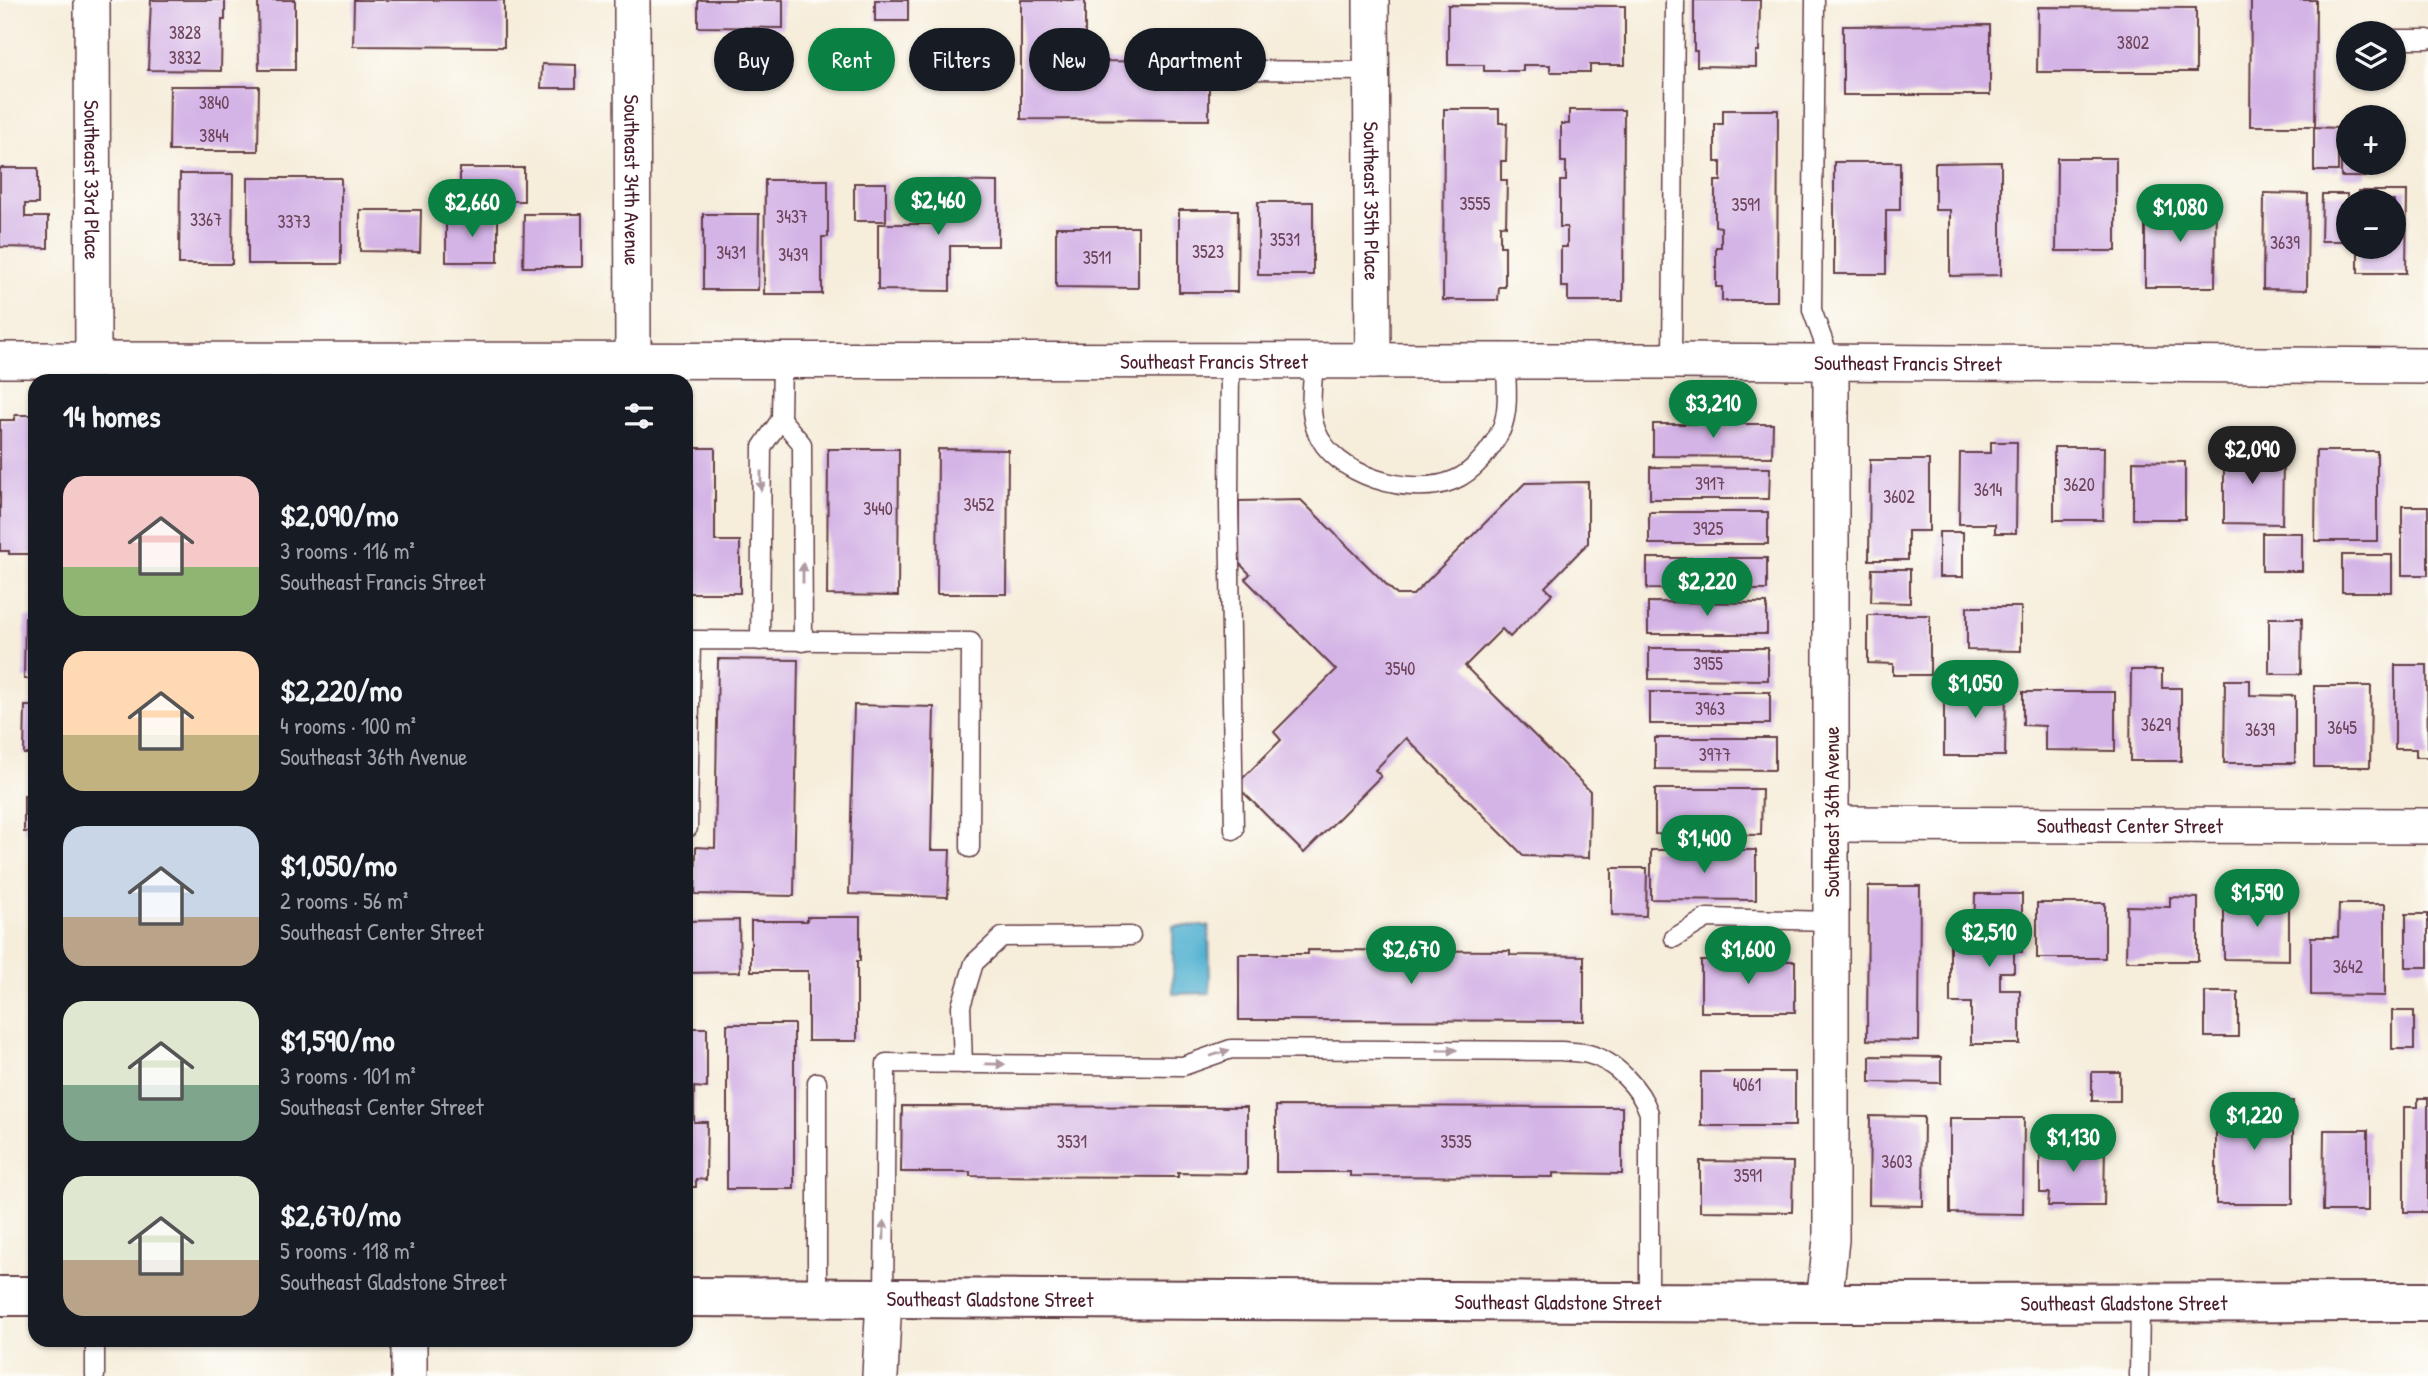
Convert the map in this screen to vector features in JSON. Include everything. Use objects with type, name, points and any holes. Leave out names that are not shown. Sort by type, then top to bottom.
[{"type":"street","name":"Southeast 33rd Place","points":[[92,0],[93,360]]},
{"type":"street","name":"Southeast 34th Avenue","points":[[632,0],[633,360]]},
{"type":"street","name":"Southeast 35th Place","points":[[1371,0],[1373,361]]},
{"type":"street","name":"Southeast Francis Street","points":[[0,360],[93,360],[404,371],[633,360],[1672,361],[2428,366]]},
{"type":"street","name":"Southeast 36th Avenue","points":[[1824,1303],[1832,1240],[1832,362]]},
{"type":"street","name":"Southeast Center Street","points":[[1832,824],[2428,826]]},
{"type":"street","points":[[0,1296],[28,1296]]},
{"type":"street","name":"Southeast Gladstone Street","points":[[693,1297],[2140,1304],[2428,1302]]},
{"type":"street","points":[[880,1376],[884,1298]]},
{"type":"street","points":[[409,1347],[409,1376]]},
{"type":"lane","points":[[1672,361],[1675,0]]},
{"type":"lane","points":[[1815,0],[1812,310],[1832,362]]},
{"type":"lane","points":[[2406,39],[2428,39]]},
{"type":"lane","points":[[1266,70],[1371,71]]},
{"type":"lane","points":[[760,641],[762,447],[782,419],[782,361]]},
{"type":"lane","points":[[1230,361],[1229,505],[1234,830]]},
{"type":"lane","points":[[1314,361],[1312,414],[1316,430],[1326,448],[1373,480],[1402,485],[1437,485],[1456,480],[1488,452],[1506,415],[1506,361]]},
{"type":"lane","points":[[782,419],[802,444],[803,642]]},
{"type":"lane","points":[[693,640],[971,642],[970,848]]},
{"type":"lane","points":[[1675,938],[1707,918],[1832,921]]},
{"type":"lane","points":[[963,1064],[961,1006],[974,963],[1002,937],[1132,936]]},
{"type":"lane","points":[[884,1298],[886,1063],[1183,1066],[1231,1049],[1561,1051],[1590,1054],[1607,1062],[1644,1099],[1649,1113],[1649,1301]]},
{"type":"lane","points":[[817,1082],[817,1298]]},
{"type":"lane","points":[[2139,1376],[2140,1304]]},
{"type":"lane","points":[[95,1347],[95,1376]]},
{"type":"water","points":[[1173,926],[1209,926],[1210,993],[1173,994]]},
{"type":"building","points":[[151,0],[225,0],[221,71],[148,70]]},
{"type":"building","points":[[258,0],[295,0],[295,70],[259,70]]},
{"type":"building","points":[[354,0],[504,0],[504,47],[353,46]]},
{"type":"building","points":[[698,0],[783,0],[783,28],[698,27]]},
{"type":"building","points":[[875,0],[908,0],[908,21],[875,21]]},
{"type":"building","points":[[1021,0],[1085,0],[1085,28],[1029,28],[1029,91],[1110,91],[1110,61],[1124,61],[1124,91],[1209,91],[1209,120],[1021,119]]},
{"type":"building","points":[[1694,0],[1760,0],[1756,67],[1697,66],[1697,51],[1694,51]]},
{"type":"building","points":[[2251,0],[2316,0],[2315,126],[2250,126]]},
{"type":"building","points":[[1448,5],[1625,6],[1625,65],[1590,65],[1590,72],[1550,72],[1550,65],[1523,65],[1523,71],[1484,71],[1484,65],[1448,65]]},
{"type":"building","points":[[2038,7],[2196,8],[2196,72],[2037,72]]},
{"type":"building","points":[[1990,25],[1990,95],[1843,95],[1843,26]]},
{"type":"building","points":[[542,64],[576,65],[576,88],[541,88]]},
{"type":"building","points":[[170,86],[259,86],[258,151],[169,151]]},
{"type":"building","points":[[1444,109],[1499,109],[1499,123],[1507,123],[1506,161],[1501,161],[1501,180],[1507,180],[1506,226],[1500,225],[1500,246],[1505,246],[1505,287],[1499,287],[1498,300],[1443,300]]},
{"type":"building","points":[[1569,110],[1624,110],[1623,301],[1568,301],[1568,287],[1561,287],[1561,247],[1567,247],[1567,227],[1560,227],[1560,181],[1566,181],[1566,162],[1561,162],[1561,124],[1569,124]]},
{"type":"building","points":[[1723,110],[1778,110],[1777,301],[1722,301],[1722,287],[1716,287],[1716,247],[1721,247],[1721,227],[1715,226],[1715,181],[1721,181],[1721,162],[1715,162],[1715,124],[1723,124]]},
{"type":"building","points":[[2314,127],[2336,128],[2336,171],[2314,171]]},
{"type":"building","points":[[2057,158],[2116,158],[2116,251],[2056,251]]},
{"type":"building","points":[[1834,162],[1900,162],[1900,210],[1886,210],[1886,274],[1834,274]]},
{"type":"building","points":[[2001,162],[2001,275],[1950,276],[1950,210],[1935,210],[1935,163]]},
{"type":"building","points":[[0,168],[38,168],[38,204],[25,204],[25,217],[48,217],[48,248],[0,247]]},
{"type":"building","points":[[460,168],[524,168],[524,201],[486,201],[486,196],[460,196]]},
{"type":"building","points":[[180,174],[233,174],[232,264],[179,264]]},
{"type":"building","points":[[2341,175],[2366,175],[2366,177]]},
{"type":"building","points":[[248,178],[341,178],[341,264],[248,264]]},
{"type":"building","points":[[765,180],[828,180],[828,237],[822,237],[822,294],[764,294]]},
{"type":"building","points":[[931,181],[998,182],[998,246],[950,246],[950,291],[878,290],[878,224],[931,224]]},
{"type":"building","points":[[854,183],[886,183],[886,221],[854,221]]},
{"type":"building","points":[[2407,191],[2406,273],[2358,273],[2358,259],[2406,259]]},
{"type":"building","points":[[2264,193],[2308,194],[2307,290],[2263,289]]},
{"type":"building","points":[[2322,194],[2336,194],[2336,241],[2321,241]]},
{"type":"building","points":[[1258,202],[1313,202],[1313,275],[1258,275]]},
{"type":"building","points":[[2145,202],[2216,202],[2215,287],[2145,287]]},
{"type":"building","points":[[360,210],[421,210],[420,252],[360,251]]},
{"type":"building","points":[[1179,210],[1238,210],[1237,292],[1179,292]]},
{"type":"building","points":[[524,214],[582,214],[582,267],[523,267]]},
{"type":"building","points":[[703,214],[759,214],[758,290],[703,290]]},
{"type":"building","points":[[446,216],[498,217],[498,262],[446,262]]},
{"type":"building","points":[[1056,227],[1138,227],[1138,288],[1056,287]]},
{"type":"building","points":[[15,415],[28,415],[28,554],[0,551],[0,420],[15,420]]},
{"type":"building","points":[[1653,424],[1773,424],[1772,457],[1653,456]]},
{"type":"building","points":[[1991,442],[2017,442],[2016,533],[1995,533],[1995,524],[1959,524],[1960,453],[1991,453]]},
{"type":"building","points":[[2224,445],[2266,445],[2266,459],[2283,459],[2282,524],[2224,523]]},
{"type":"building","points":[[2054,447],[2104,447],[2103,520],[2054,520]]},
{"type":"building","points":[[693,448],[715,448],[715,541],[740,541],[740,593],[693,593]]},
{"type":"building","points":[[828,449],[899,449],[898,596],[827,595]]},
{"type":"building","points":[[938,449],[1008,450],[1007,594],[937,594]]},
{"type":"building","points":[[2316,451],[2377,451],[2377,541],[2315,541]]},
{"type":"building","points":[[1870,460],[1929,460],[1929,531],[1908,531],[1908,560],[1869,560]]},
{"type":"building","points":[[2133,461],[2185,462],[2185,519],[2133,519]]},
{"type":"building","points":[[1650,467],[1770,468],[1769,499],[1650,499]]},
{"type":"building","points":[[1588,482],[1588,543],[1545,587],[1552,594],[1510,637],[1502,629],[1465,666],[1590,791],[1589,858],[1524,856],[1406,738],[1375,770],[1381,776],[1304,853],[1236,785],[1281,740],[1274,732],[1336,670],[1245,579],[1250,574],[1239,563],[1239,501],[1301,500],[1397,595],[1413,595],[1525,483]]},
{"type":"building","points":[[2402,506],[2428,506],[2428,575],[2402,575]]},
{"type":"building","points":[[1649,512],[1768,512],[1768,544],[1649,544]]},
{"type":"building","points":[[1939,532],[1963,532],[1963,577],[1939,577]]},
{"type":"building","points":[[2262,533],[2302,533],[2302,571],[2262,571]]},
{"type":"building","points":[[2342,555],[2392,555],[2392,592],[2342,592]]},
{"type":"building","points":[[1647,558],[1767,558],[1767,590],[1647,589]]},
{"type":"building","points":[[1872,569],[1910,569],[1910,603],[1871,602]]},
{"type":"building","points":[[1648,602],[1767,603],[1767,634],[1648,634]]},
{"type":"building","points":[[1967,607],[2021,607],[2021,651],[1967,650]]},
{"type":"building","points":[[1868,615],[1930,615],[1930,675],[1893,675],[1893,664],[1868,663]]},
{"type":"building","points":[[25,617],[28,617],[28,679],[24,679]]},
{"type":"building","points":[[2269,618],[2302,618],[2301,674],[2269,674]]},
{"type":"building","points":[[1649,648],[1768,648],[1768,680],[1649,679]]},
{"type":"building","points":[[718,659],[798,660],[794,896],[695,894],[696,847],[715,848]]},
{"type":"building","points":[[2395,665],[2427,665],[2428,757],[2416,757],[2416,749],[2395,749]]},
{"type":"building","points":[[2131,670],[2162,670],[2162,688],[2181,688],[2181,761],[2130,761]]},
{"type":"building","points":[[2225,680],[2250,680],[2250,695],[2295,696],[2295,763],[2224,763]]},
{"type":"building","points":[[1944,684],[2006,684],[2005,756],[1944,756]]},
{"type":"building","points":[[2314,686],[2371,686],[2370,767],[2314,767]]},
{"type":"building","points":[[1650,692],[1770,692],[1770,724],[1650,724]]},
{"type":"building","points":[[2023,692],[2115,692],[2115,751],[2045,750],[2045,726],[2023,725]]},
{"type":"building","points":[[854,705],[934,707],[931,850],[950,850],[948,897],[849,894]]},
{"type":"building","points":[[25,706],[28,706],[28,754],[24,754]]},
{"type":"building","points":[[1655,738],[1775,738],[1775,770],[1655,769]]},
{"type":"building","points":[[1655,789],[1762,789],[1761,835],[1655,834]]},
{"type":"building","points":[[24,795],[28,795],[28,832],[24,832]]},
{"type":"building","points":[[1651,850],[1756,850],[1756,900],[1651,899]]},
{"type":"building","points":[[1612,868],[1647,868],[1646,916],[1612,915]]},
{"type":"building","points":[[1868,886],[1920,886],[1919,1041],[1867,1040]]},
{"type":"building","points":[[2244,891],[2269,892],[2269,902],[2289,902],[2289,960],[2224,959],[2224,902],[2244,902]]},
{"type":"building","points":[[1975,894],[2022,894],[2022,952],[2014,952],[2014,972],[2000,972],[2000,990],[2020,990],[2020,1044],[1971,1044],[1971,1003],[1950,1003],[1950,935],[1974,935]]},
{"type":"building","points":[[2170,897],[2198,898],[2198,961],[2126,961],[2127,906],[2170,907]]},
{"type":"building","points":[[2037,903],[2105,903],[2105,958],[2037,958]]},
{"type":"building","points":[[2339,904],[2385,904],[2385,996],[2311,995],[2311,937],[2338,937]]},
{"type":"building","points":[[2406,914],[2428,914],[2428,967],[2406,967]]},
{"type":"building","points":[[807,917],[860,917],[857,1041],[808,1041],[808,971],[751,971],[751,921],[807,921]]},
{"type":"building","points":[[739,920],[740,972],[693,973],[693,921]]},
{"type":"building","points":[[1308,950],[1510,951],[1510,955],[1584,956],[1584,1021],[1239,1020],[1239,954],[1308,954]]},
{"type":"building","points":[[1701,961],[1795,961],[1795,1012],[1701,1012]]},
{"type":"building","points":[[2205,992],[2238,992],[2238,1037],[2205,1037]]},
{"type":"building","points":[[2392,1011],[2414,1011],[2414,1049],[2392,1049]]},
{"type":"building","points":[[727,1024],[794,1024],[794,1189],[727,1189]]},
{"type":"building","points":[[693,1028],[707,1028],[707,1088],[694,1087],[694,1122],[707,1122],[706,1180],[696,1179],[696,1187],[693,1187]]},
{"type":"building","points":[[1870,1056],[1941,1057],[1941,1083],[1870,1082]]},
{"type":"building","points":[[1701,1072],[1795,1072],[1795,1126],[1701,1126]]},
{"type":"building","points":[[2092,1072],[2120,1072],[2120,1101],[2092,1101]]},
{"type":"building","points":[[2418,1098],[2428,1098],[2428,1212],[2404,1212],[2404,1107],[2418,1107]]},
{"type":"building","points":[[2216,1101],[2293,1101],[2293,1204],[2216,1204]]},
{"type":"building","points":[[902,1106],[1247,1107],[1247,1174],[1178,1173],[1178,1177],[970,1176],[970,1172],[901,1172]]},
{"type":"building","points":[[1276,1106],[1622,1107],[1622,1174],[1553,1173],[1553,1177],[1350,1176],[1350,1172],[1276,1172]]},
{"type":"building","points":[[1870,1116],[1924,1117],[1923,1206],[1869,1205]]},
{"type":"building","points":[[1950,1118],[2024,1118],[2023,1214],[1950,1213]]},
{"type":"building","points":[[2324,1130],[2368,1130],[2368,1211],[2323,1211]]},
{"type":"building","points":[[2040,1143],[2105,1143],[2104,1206],[2048,1206],[2049,1193],[2040,1193]]},
{"type":"building","points":[[1700,1161],[1793,1162],[1792,1212],[1700,1211]]}]
